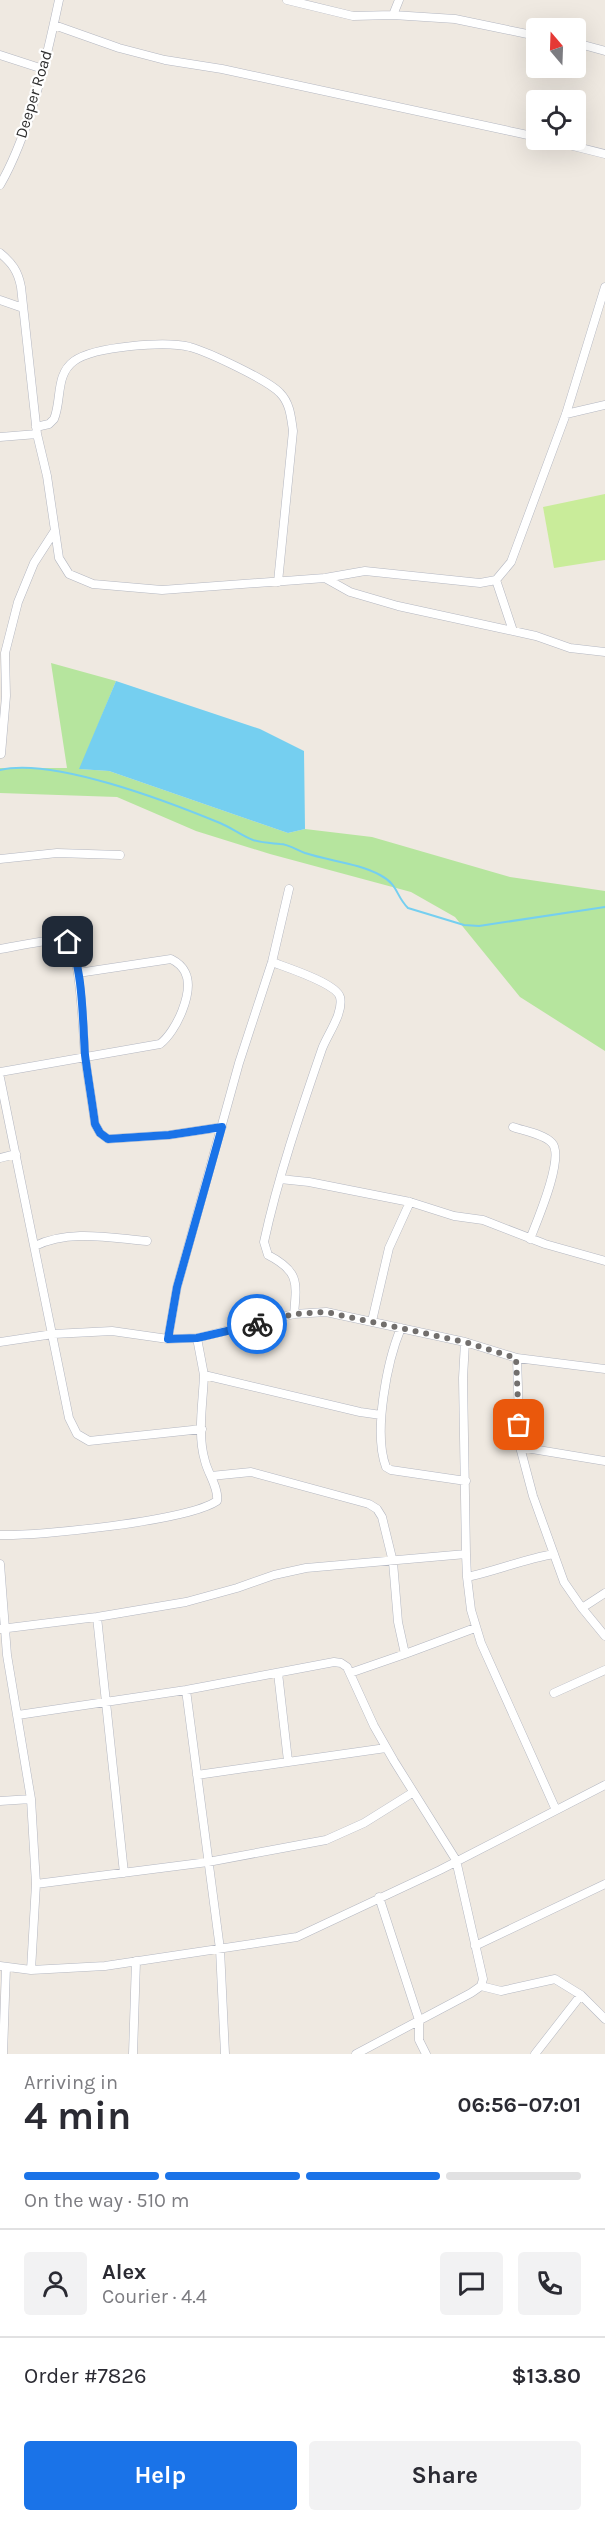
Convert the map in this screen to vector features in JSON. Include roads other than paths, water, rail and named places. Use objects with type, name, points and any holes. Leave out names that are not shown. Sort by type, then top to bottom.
[{"type":"street","name":"Deeper Road","points":[[0,185],[7,173],[43,69],[59,0]]},
{"type":"street","points":[[287,0],[353,16],[393,15],[455,19],[526,34]]},
{"type":"street","points":[[393,15],[399,0]]},
{"type":"street","points":[[54,25],[119,48],[165,60],[222,69],[526,135]]},
{"type":"street","points":[[586,46],[605,51]]},
{"type":"street","points":[[0,55],[43,69]]},
{"type":"street","points":[[586,149],[605,154]]},
{"type":"street","points":[[0,253],[18,273],[37,431],[59,558],[69,574],[93,584],[162,590],[325,578],[365,571],[480,583],[496,580],[511,562],[566,414],[605,287]]},
{"type":"street","points":[[0,300],[23,308]]},
{"type":"street","points":[[0,436],[37,431],[49,424],[57,411],[61,376],[74,361],[91,354],[140,344],[190,347],[234,365],[280,392],[291,411],[293,430],[278,582]]},
{"type":"street","points":[[566,414],[605,405]]},
{"type":"street","points":[[1,754],[6,696],[2,653],[18,602],[34,563],[54,532]]},
{"type":"street","points":[[325,578],[350,592],[398,606],[513,631],[570,648],[605,652]]},
{"type":"street","points":[[496,580],[513,631]]},
{"type":"street","points":[[0,859],[57,853],[120,855]]},
{"type":"street","points":[[168,1339],[177,1287],[239,1063],[272,962],[289,889]]},
{"type":"street","points":[[0,949],[58,940],[68,942],[73,948],[78,973],[95,1124],[100,1133],[108,1139],[169,1135],[222,1127]]},
{"type":"street","points":[[0,1072],[160,1044],[175,1028],[189,984],[185,971],[171,959],[78,973]]},
{"type":"street","points":[[272,962],[310,976],[337,993],[340,998],[339,1010],[324,1044],[280,1179],[264,1242],[268,1256],[292,1271],[296,1292],[294,1314]]},
{"type":"street","points":[[0,1078],[69,1418],[77,1434],[89,1441],[202,1430]]},
{"type":"street","points":[[513,1127],[549,1140],[556,1148],[557,1159],[530,1239]]},
{"type":"street","points":[[0,1158],[16,1154]]},
{"type":"street","points":[[280,1179],[309,1182],[410,1202],[454,1216],[483,1220],[530,1239],[605,1261]]},
{"type":"street","points":[[372,1322],[389,1248],[410,1202]]},
{"type":"street","points":[[35,1246],[47,1240],[90,1236],[147,1241]]},
{"type":"street","points":[[0,1342],[52,1334],[112,1331],[168,1339],[197,1338],[294,1314],[326,1312],[465,1342],[516,1358],[605,1369]]},
{"type":"street","points":[[401,1328],[388,1367],[381,1415],[386,1467],[391,1470],[466,1481]]},
{"type":"street","points":[[0,1535],[98,1527],[184,1514],[209,1507],[217,1501],[218,1495],[202,1447],[204,1375],[197,1338]]},
{"type":"street","points":[[465,1342],[463,1378],[466,1554],[475,1628],[504,1698],[556,1810]]},
{"type":"street","points":[[516,1358],[520,1447],[533,1496],[564,1582],[605,1636]]},
{"type":"street","points":[[204,1375],[381,1415]]},
{"type":"street","points":[[520,1447],[605,1461]]},
{"type":"street","points":[[211,1476],[251,1472],[369,1504],[376,1509],[382,1517],[393,1562],[398,1622],[405,1654]]},
{"type":"street","points":[[2,1629],[97,1617],[186,1602],[291,1571],[466,1554]]},
{"type":"street","points":[[467,1577],[554,1554]]},
{"type":"street","points":[[0,1564],[2,1629],[31,1799],[36,1884],[31,1970]]},
{"type":"street","points":[[582,1608],[605,1593]]},
{"type":"street","points":[[97,1617],[124,1873]]},
{"type":"street","points":[[350,1673],[475,1628]]},
{"type":"street","points":[[18,1715],[186,1690],[334,1662],[341,1663],[350,1673],[412,1793],[456,1860],[483,1979],[481,1986]]},
{"type":"street","points":[[554,1693],[605,1670]]},
{"type":"street","points":[[278,1672],[288,1761]]},
{"type":"street","points":[[186,1690],[220,1949],[225,2054]]},
{"type":"street","points":[[197,1775],[387,1748]]},
{"type":"street","points":[[3,2054],[3,1966],[31,1970],[136,1961],[297,1937],[605,1785]]},
{"type":"street","points":[[36,1884],[208,1862],[326,1840],[364,1823],[412,1793]]},
{"type":"street","points":[[0,1801],[31,1799]]},
{"type":"street","points":[[475,1946],[605,1884]]},
{"type":"street","points":[[379,1897],[419,2020],[419,2040],[426,2054]]},
{"type":"street","points":[[133,2054],[136,1961]]},
{"type":"street","points":[[356,2054],[481,1986],[501,1991],[555,1979],[581,1995],[605,2019]]},
{"type":"street","points":[[535,2054],[581,1995]]},
{"type":"water","points":[[116,681],[260,729],[304,751],[305,829],[288,833],[109,771],[79,769]]},
{"type":"waterway","points":[[0,770],[23,768],[50,770],[111,784],[172,804],[220,823],[253,840],[286,845],[305,853],[371,871],[391,883],[408,908],[464,925],[479,926],[605,907]]}]
